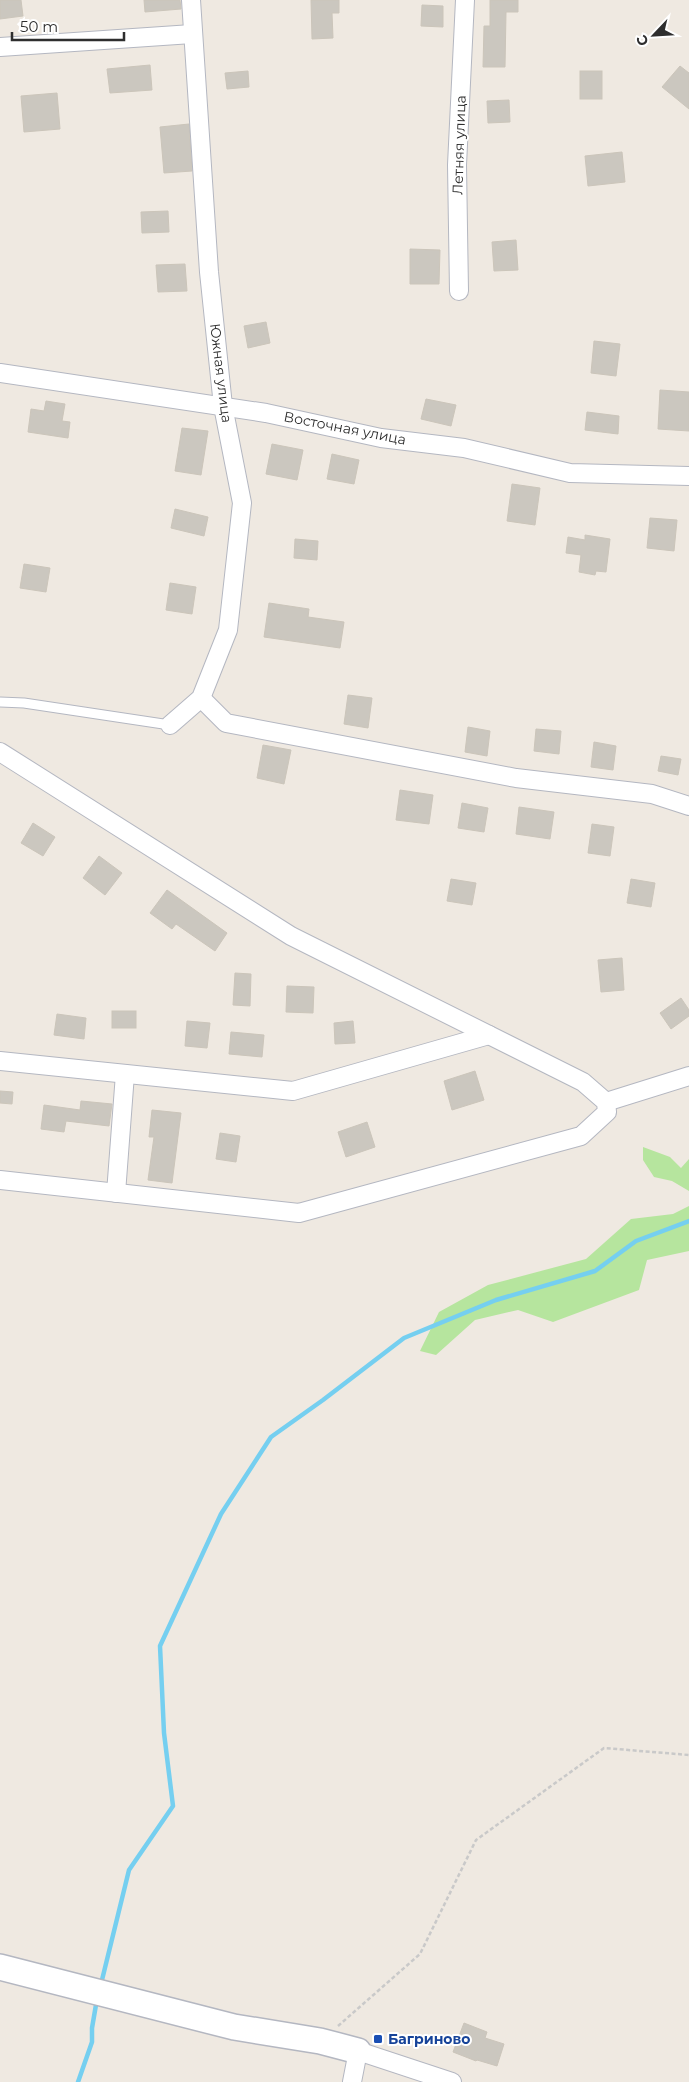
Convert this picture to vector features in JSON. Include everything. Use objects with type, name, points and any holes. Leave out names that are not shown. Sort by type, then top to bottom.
[{"type":"street","name":"Южная улица","points":[[170,725],[201,698],[228,630],[242,503],[223,406],[209,272],[191,0]]},
{"type":"street","name":"Летняя улица","points":[[459,290],[457,165],[465,0]]},
{"type":"street","points":[[0,47],[192,34]]},
{"type":"street","name":"Восточная улица","points":[[0,373],[266,412],[381,438],[464,448],[570,473],[689,476]]},
{"type":"street","points":[[201,698],[226,723],[516,778],[652,794],[689,806]]},
{"type":"street","points":[[0,752],[291,936],[583,1082],[606,1102],[607,1112],[581,1136],[299,1213],[0,1180]]},
{"type":"street","points":[[0,1061],[293,1091],[489,1035]]},
{"type":"street","points":[[116,1193],[125,1074]]},
{"type":"street","points":[[606,1102],[689,1076]]},
{"type":"street","points":[[0,1967],[234,2027],[358,2050],[452,2082]]},
{"type":"street","points":[[352,2082],[358,2050]]},
{"type":"lane","points":[[0,702],[24,703],[170,725]]},
{"type":"path","points":[[320,2042],[420,1954],[476,1840],[604,1748],[689,1755]]},
{"type":"green space","points":[[643,1147],[670,1157],[681,1168],[689,1159],[689,1191],[672,1181],[654,1177],[643,1160]]},
{"type":"green space","points":[[689,1206],[689,1251],[647,1260],[639,1290],[553,1322],[518,1310],[475,1320],[436,1355],[420,1351],[439,1312],[488,1285],[586,1259],[631,1219],[673,1214]]},
{"type":"building","points":[[0,0],[21,0],[23,16],[0,19]]},
{"type":"building","points":[[144,0],[180,0],[181,9],[145,12]]},
{"type":"building","points":[[311,0],[339,0],[339,13],[332,13],[333,38],[312,39]]},
{"type":"building","points":[[490,0],[518,0],[518,12],[506,12],[505,67],[483,67],[484,26],[490,26]]},
{"type":"building","points":[[422,5],[443,6],[443,27],[421,26]]},
{"type":"building","points":[[150,65],[152,90],[110,93],[107,69]]},
{"type":"building","points":[[680,66],[689,73],[689,109],[662,87]]},
{"type":"building","points":[[248,71],[249,87],[227,89],[225,73]]},
{"type":"building","points":[[580,71],[602,71],[602,99],[580,99]]},
{"type":"building","points":[[57,93],[60,129],[24,132],[21,96]]},
{"type":"building","points":[[509,100],[510,122],[488,123],[487,101]]},
{"type":"building","points":[[189,124],[192,171],[164,173],[160,127]]},
{"type":"building","points":[[622,152],[625,182],[588,186],[585,156]]},
{"type":"building","points":[[168,211],[169,232],[142,233],[141,212]]},
{"type":"building","points":[[516,240],[518,270],[494,271],[492,242]]},
{"type":"building","points":[[410,249],[440,250],[439,284],[410,284]]},
{"type":"building","points":[[185,264],[187,291],[158,292],[156,265]]},
{"type":"building","points":[[266,322],[270,343],[248,348],[244,326]]},
{"type":"building","points":[[594,341],[620,344],[616,376],[591,373]]},
{"type":"building","points":[[660,390],[689,392],[689,431],[658,429]]},
{"type":"building","points":[[426,399],[456,405],[451,426],[421,419]]},
{"type":"building","points":[[46,401],[65,404],[62,421],[70,422],[68,438],[28,432],[31,409],[44,411]]},
{"type":"building","points":[[587,412],[619,416],[618,434],[585,430]]},
{"type":"building","points":[[182,428],[208,431],[201,475],[175,471]]},
{"type":"building","points":[[272,444],[303,450],[297,480],[266,474]]},
{"type":"building","points":[[332,454],[359,460],[354,484],[327,479]]},
{"type":"building","points":[[512,484],[540,488],[535,525],[507,521]]},
{"type":"building","points":[[175,509],[208,517],[204,536],[171,528]]},
{"type":"building","points":[[650,518],[677,520],[674,551],[647,548]]},
{"type":"building","points":[[585,535],[610,539],[606,572],[596,571],[595,575],[579,572],[581,555],[566,553],[568,537],[585,540]]},
{"type":"building","points":[[295,539],[318,541],[317,560],[294,558]]},
{"type":"building","points":[[24,564],[50,568],[46,592],[20,588]]},
{"type":"building","points":[[170,583],[196,587],[192,614],[166,610]]},
{"type":"building","points":[[269,603],[309,609],[308,617],[344,622],[340,648],[264,637]]},
{"type":"building","points":[[348,695],[372,698],[368,728],[344,724]]},
{"type":"building","points":[[468,727],[490,731],[487,756],[465,752]]},
{"type":"building","points":[[536,729],[561,731],[559,754],[534,751]]},
{"type":"building","points":[[594,742],[616,746],[613,770],[591,767]]},
{"type":"building","points":[[263,745],[291,750],[284,784],[257,778]]},
{"type":"building","points":[[661,756],[681,759],[678,775],[658,771]]},
{"type":"building","points":[[400,790],[433,795],[429,824],[396,820]]},
{"type":"building","points":[[462,803],[488,808],[484,832],[458,828]]},
{"type":"building","points":[[519,807],[554,812],[550,839],[516,834]]},
{"type":"building","points":[[33,823],[55,837],[43,856],[21,843]]},
{"type":"building","points":[[592,824],[614,827],[610,856],[588,853]]},
{"type":"building","points":[[99,856],[122,873],[105,895],[83,878]]},
{"type":"building","points":[[451,879],[476,883],[472,905],[447,901]]},
{"type":"building","points":[[631,879],[655,883],[651,907],[627,903]]},
{"type":"building","points":[[167,890],[227,933],[215,951],[176,924],[172,929],[150,913]]},
{"type":"building","points":[[622,958],[624,990],[601,992],[598,960]]},
{"type":"building","points":[[235,973],[251,974],[250,1006],[233,1005]]},
{"type":"building","points":[[287,986],[314,987],[313,1013],[286,1012]]},
{"type":"building","points":[[681,998],[689,1010],[689,1016],[671,1029],[660,1013]]},
{"type":"building","points":[[112,1011],[136,1011],[136,1028],[112,1028]]},
{"type":"building","points":[[57,1014],[86,1018],[84,1039],[54,1035]]},
{"type":"building","points":[[187,1021],[210,1023],[207,1048],[185,1046]]},
{"type":"building","points":[[353,1021],[355,1043],[335,1044],[334,1023]]},
{"type":"building","points":[[231,1032],[264,1035],[262,1057],[229,1054]]},
{"type":"building","points":[[475,1071],[484,1100],[452,1110],[444,1081]]},
{"type":"building","points":[[0,1091],[13,1092],[12,1104],[0,1103]]},
{"type":"building","points":[[81,1101],[112,1104],[109,1126],[66,1121],[64,1132],[41,1129],[44,1105],[80,1110]]},
{"type":"building","points":[[152,1110],[181,1113],[172,1183],[148,1180],[154,1137],[149,1137]]},
{"type":"building","points":[[367,1122],[375,1147],[346,1157],[338,1132]]},
{"type":"building","points":[[220,1133],[240,1136],[236,1162],[216,1159]]},
{"type":"building","points":[[464,2023],[487,2032],[485,2038],[504,2044],[497,2066],[476,2061],[453,2052]]},
{"type":"waterway","points":[[101,1984],[129,1870],[173,1806],[164,1733],[160,1646],[221,1514],[271,1437],[404,1338],[496,1300],[595,1271],[636,1241],[689,1221]]},
{"type":"waterway","points":[[78,2082],[92,2042],[92,2028],[97,1999]]},
{"type":"place","name":"Багриново","points":[[378,2039]]}]
